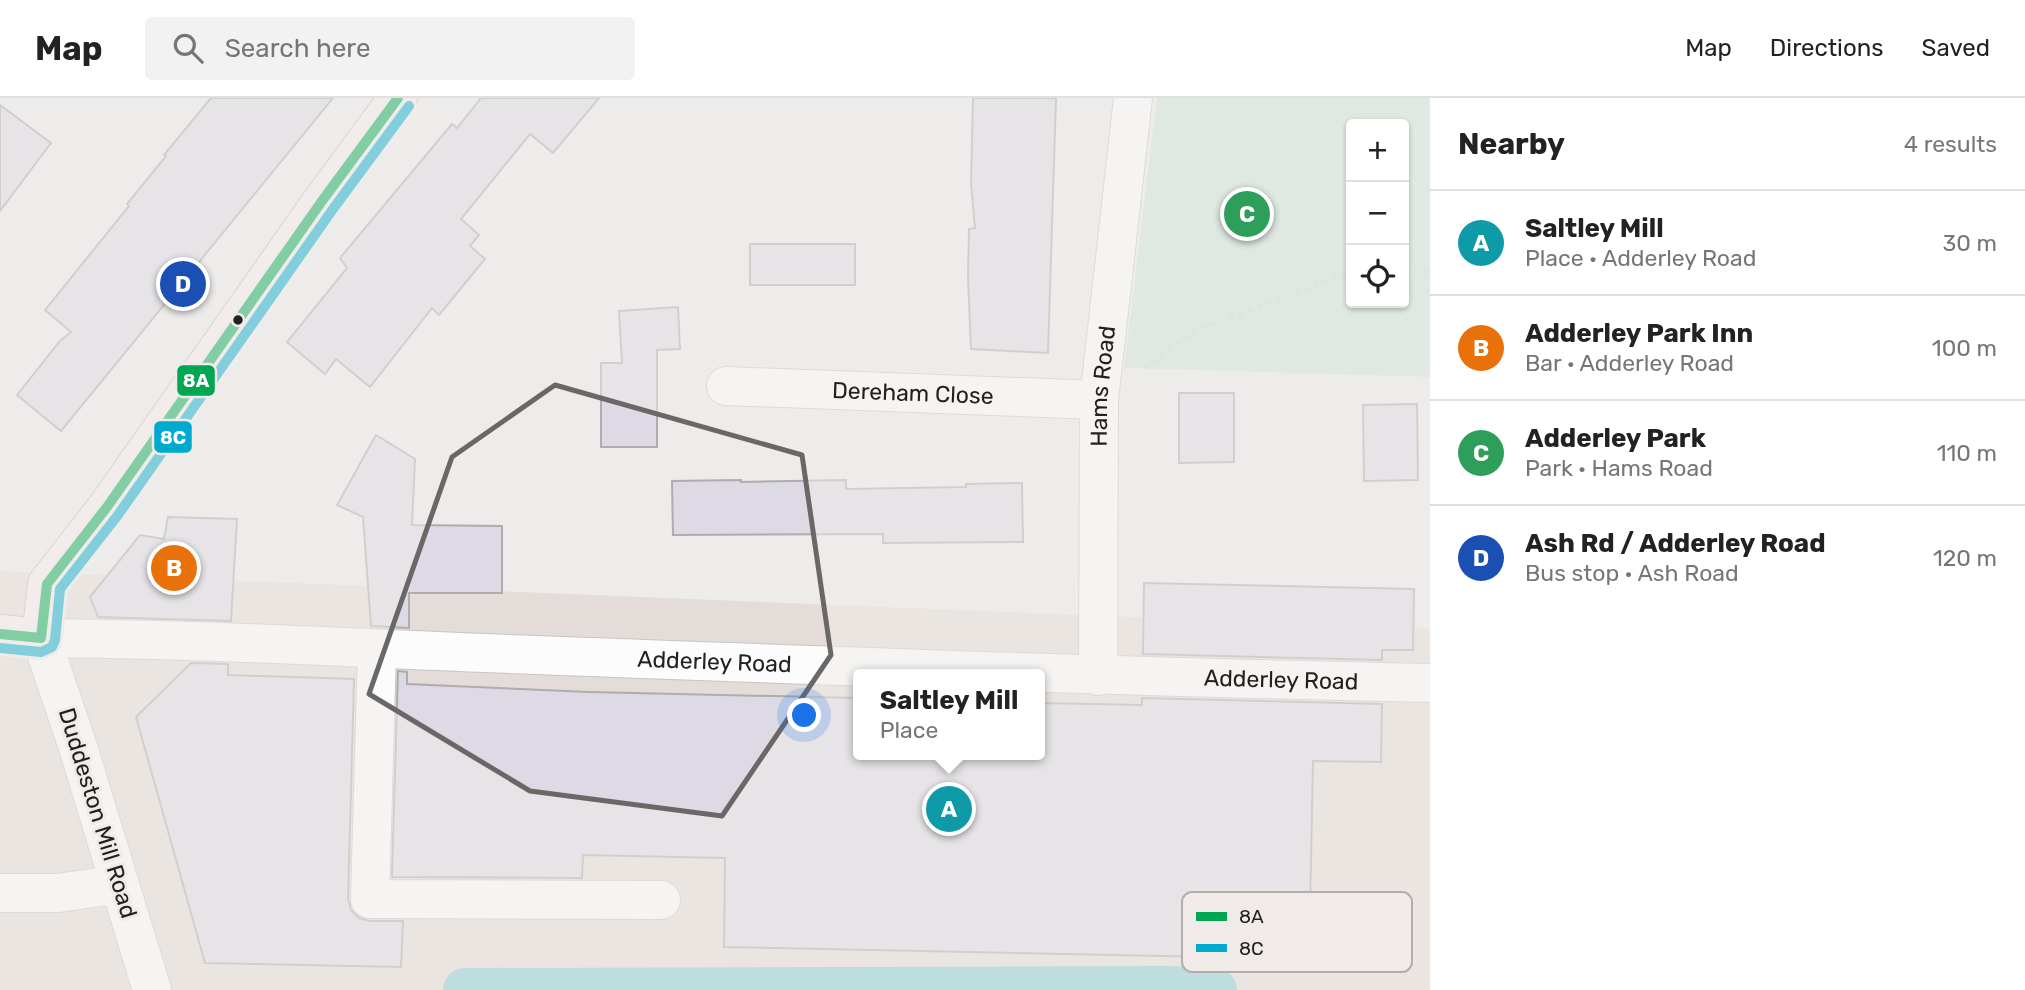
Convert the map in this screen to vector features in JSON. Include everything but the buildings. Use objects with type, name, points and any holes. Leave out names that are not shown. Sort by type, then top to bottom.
[{"type":"main road","points":[[41,638],[47,584],[107,507],[322,201],[398,98]]},
{"type":"main road","name":"Adderley Road","points":[[0,634],[41,638]]},
{"type":"street","name":"Hams Road","points":[[1098,676],[1099,401],[1133,98]]},
{"type":"street","name":"Dereham Close","points":[[726,386],[1099,401]]},
{"type":"street","name":"Adderley Road","points":[[41,638],[166,639],[911,669]]},
{"type":"street","name":"Duddeston Mill Road","points":[[41,638],[78,747],[148,977]]},
{"type":"street","points":[[377,649],[370,899],[661,900]]},
{"type":"street","name":"Adderley Road","points":[[1045,674],[1430,683]]},
{"type":"street","points":[[0,892],[58,893],[120,884]]},
{"type":"path","points":[[1409,271],[1430,272]]},
{"type":"path","points":[[1099,401],[1192,332],[1346,274]]},
{"type":"highlighted area","points":[[555,385],[802,455],[831,655],[722,816],[530,791],[369,694],[452,457]]},
{"type":"shaded area","points":[[0,571],[1430,629],[1430,990],[0,990]]},
{"type":"green space","points":[[1157,98],[1430,98],[1430,377],[1124,368]]},
{"type":"waterway","points":[[465,990],[1215,990]]},
{"type":"transit line","name":"8A","points":[[0,634],[41,638],[47,584],[107,507],[322,201],[398,98]]},
{"type":"transit line","name":"8C","points":[[0,648],[41,652],[52,647],[60,589],[118,515],[333,209],[409,106]]},
{"type":"place","name":"Adderley Park","points":[[1247,214]]},
{"type":"place","name":"Ash Rd / Adderley Road","points":[[183,284]]},
{"type":"place","name":"Adderley Park Inn","points":[[174,568]]},
{"type":"place","name":"Saltley Mill","points":[[949,809]]}]
